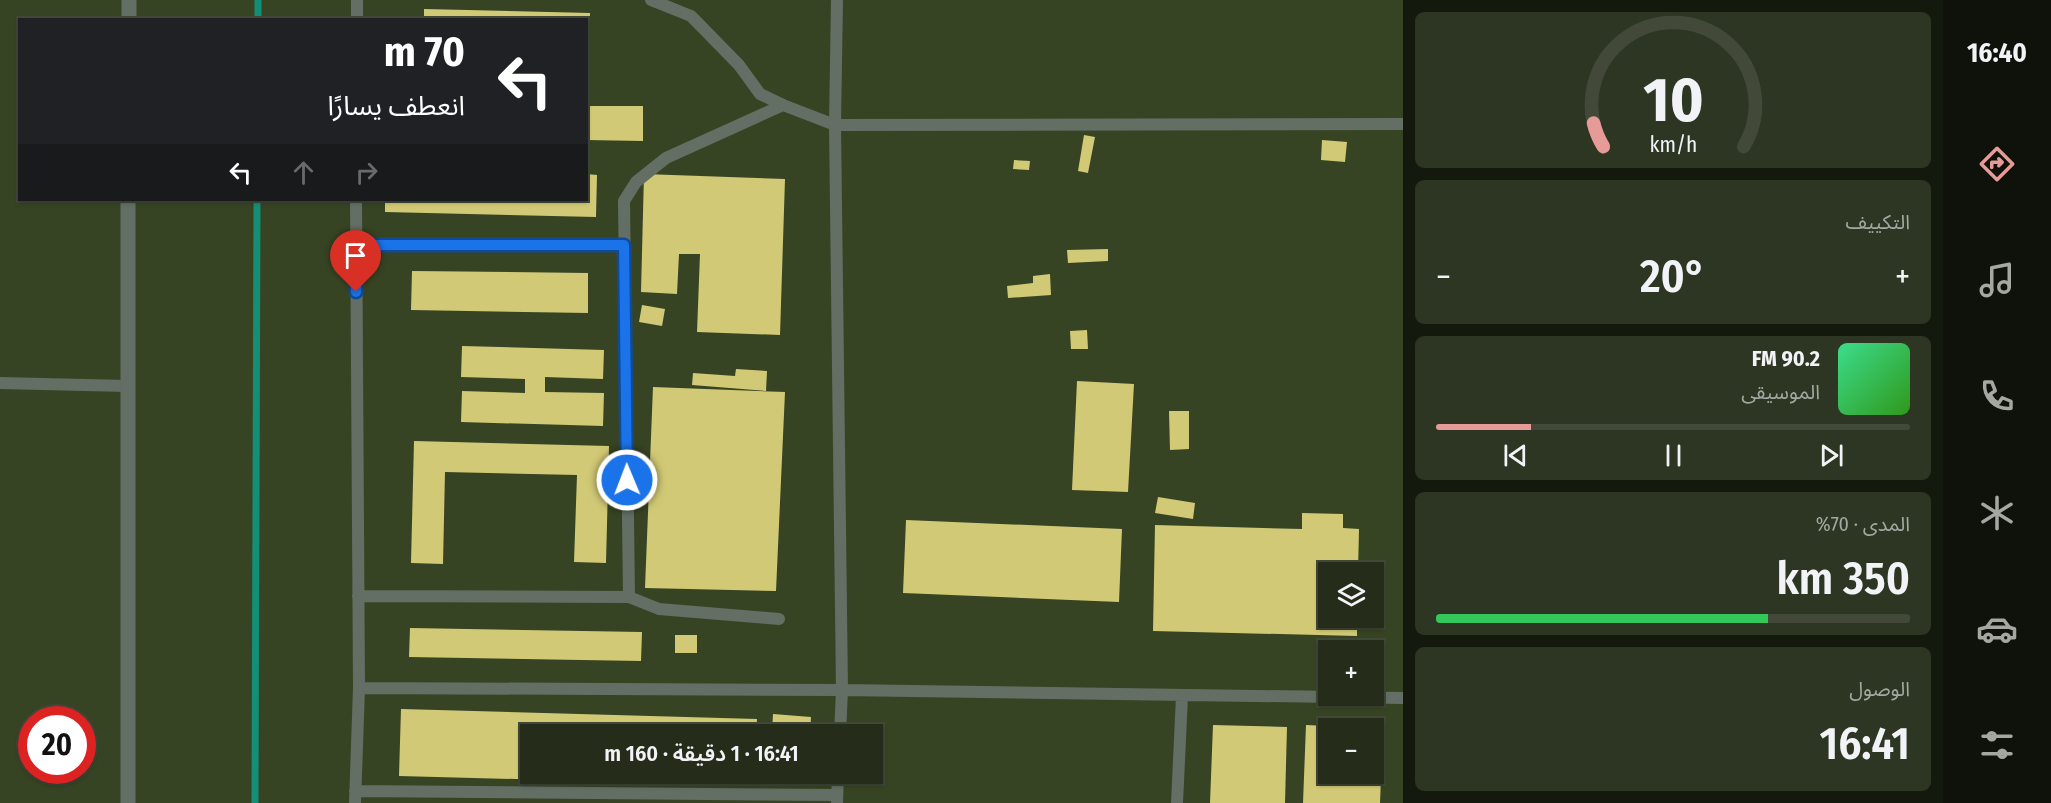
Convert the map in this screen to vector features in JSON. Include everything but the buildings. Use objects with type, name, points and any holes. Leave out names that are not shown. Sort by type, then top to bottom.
[{"type":"street","points":[[129,0],[129,18]]},
{"type":"street","points":[[128,201],[128,803]]},
{"type":"lane","points":[[357,0],[357,18]]},
{"type":"lane","points":[[651,0],[691,16],[739,65],[760,94],[835,124],[1403,124]]},
{"type":"lane","points":[[837,0],[835,124],[842,690],[840,724]]},
{"type":"lane","points":[[628,597],[624,201],[636,182],[666,158],[783,105]]},
{"type":"lane","points":[[356,201],[359,688],[355,797],[837,799],[838,784]]},
{"type":"lane","points":[[356,245],[624,245]]},
{"type":"lane","points":[[0,383],[128,386]]},
{"type":"lane","points":[[358,596],[628,597],[659,609],[779,619]]},
{"type":"lane","points":[[359,688],[842,690],[1403,698]]},
{"type":"lane","points":[[1177,803],[1182,696]]},
{"type":"shaded area","points":[[0,0],[1403,0],[1403,803],[0,803]]},
{"type":"waterway","points":[[258,0],[258,18]]},
{"type":"waterway","points":[[255,803],[257,201]]},
{"type":"route","points":[[356,292],[356,245],[624,245],[627,480]]}]
